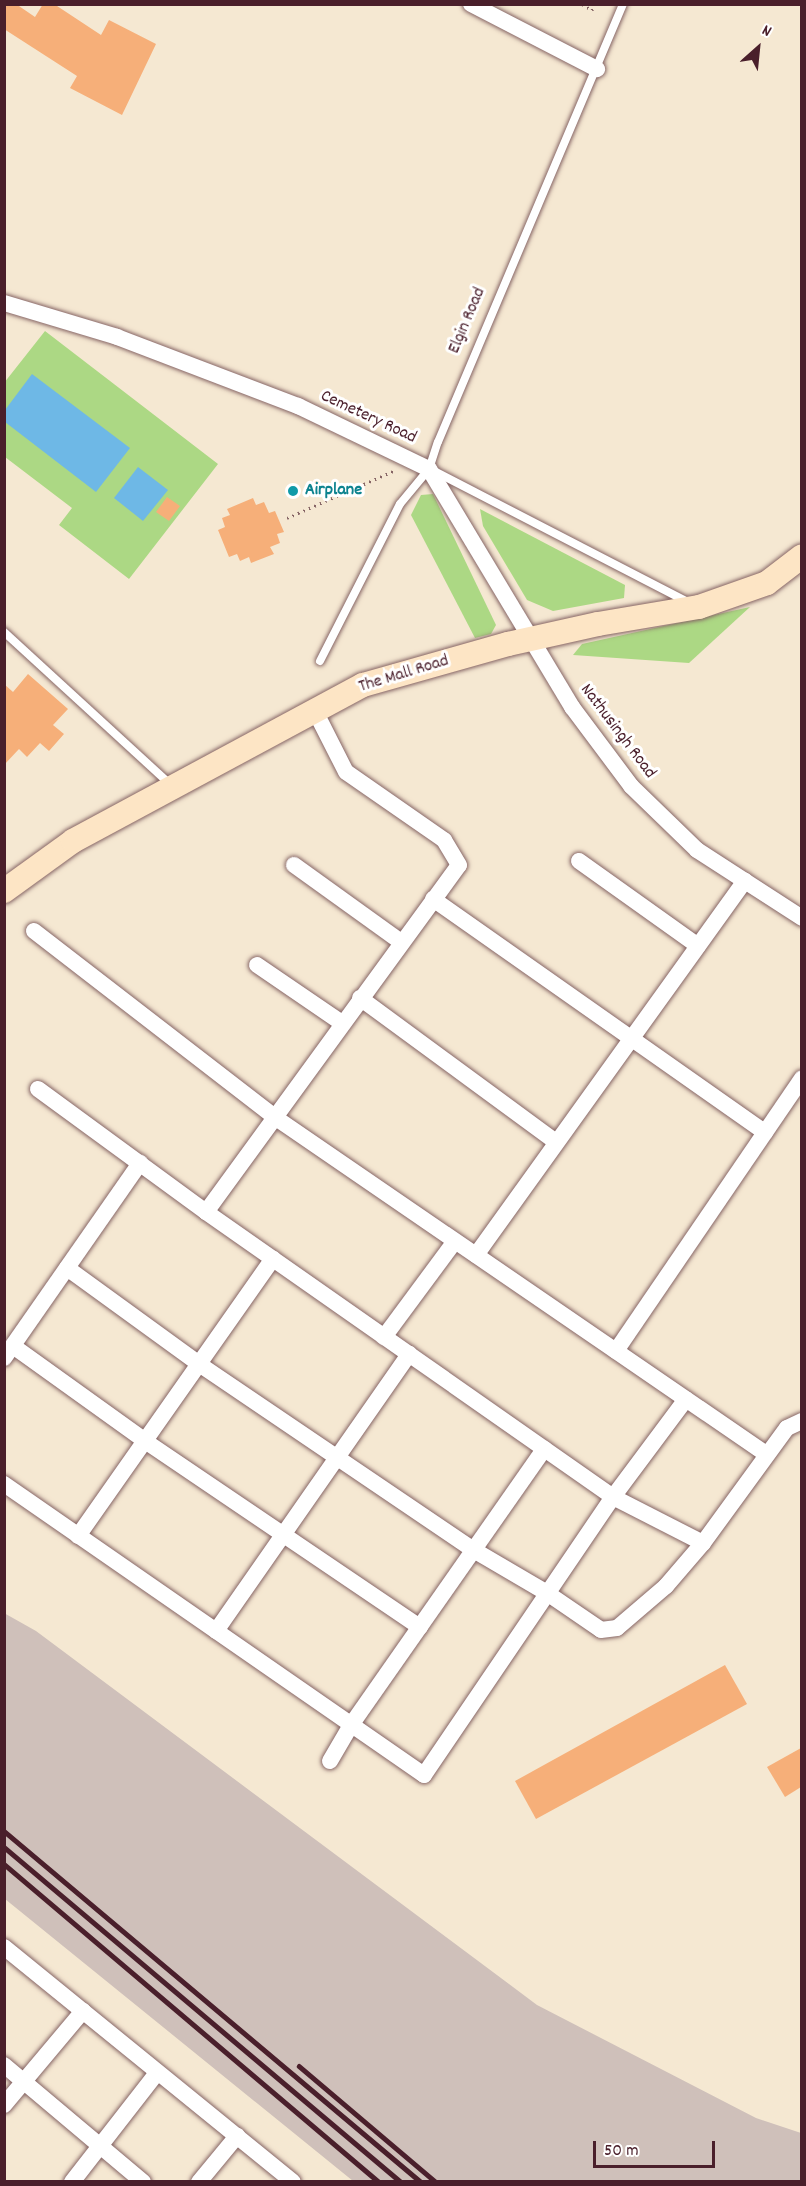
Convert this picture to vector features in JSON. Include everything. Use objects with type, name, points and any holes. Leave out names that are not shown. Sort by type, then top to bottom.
[{"type":"street","points":[[471,4],[597,69]]},
{"type":"street","name":"Cemetery Road","points":[[4,303],[117,337],[297,406],[422,465]]},
{"type":"street","points":[[422,465],[531,641]]},
{"type":"street","name":"The Mall Road","points":[[4,891],[73,841],[363,685],[508,644],[531,641],[598,624],[699,608],[767,583],[801,556]]},
{"type":"street","name":"Nathusingh Road","points":[[531,641],[572,707],[631,786],[697,850],[801,918]]},
{"type":"street","points":[[206,1212],[273,1116],[459,865],[444,840],[346,772],[315,711]]},
{"type":"street","points":[[579,861],[698,946]]},
{"type":"street","points":[[294,865],[401,942]]},
{"type":"street","points":[[476,1255],[629,1039],[745,881]]},
{"type":"street","points":[[433,899],[629,1039],[765,1131]]},
{"type":"street","points":[[34,931],[273,1116],[766,1454]]},
{"type":"street","points":[[256,965],[342,1023]]},
{"type":"street","points":[[360,998],[556,1142]]},
{"type":"street","points":[[616,1351],[801,1078]]},
{"type":"street","points":[[38,1089],[206,1212],[613,1497],[703,1543]]},
{"type":"street","points":[[140,1163],[9,1352],[285,1534],[420,1627]]},
{"type":"street","points":[[384,1336],[455,1241]]},
{"type":"street","points":[[78,1536],[273,1259]]},
{"type":"street","points":[[67,1268],[199,1364],[472,1550],[547,1593],[601,1630],[617,1628],[666,1586],[703,1543],[787,1428],[801,1421]]},
{"type":"street","points":[[216,1631],[409,1354]]},
{"type":"street","points":[[4,1484],[424,1775],[613,1497],[686,1399]]},
{"type":"street","points":[[330,1761],[351,1725],[544,1449]]},
{"type":"street","points":[[4,1947],[293,2181]]},
{"type":"street","points":[[4,2105],[83,2011]]},
{"type":"street","points":[[4,2065],[143,2181]]},
{"type":"street","points":[[72,2181],[157,2073]]},
{"type":"street","points":[[199,2181],[237,2136]]},
{"type":"lane","name":"Elgin Road","points":[[422,465],[438,442],[597,69],[622,4]]},
{"type":"lane","name":"Cemetery Road","points":[[422,465],[699,608]]},
{"type":"lane","points":[[320,661],[399,504],[422,465]]},
{"type":"lane","points":[[4,632],[174,787]]},
{"type":"path","points":[[582,4],[592,10],[595,4]]},
{"type":"path","points":[[287,518],[422,465]]},
{"type":"shaded area","points":[[4,1613],[36,1631],[537,2005],[756,2118],[801,2133],[801,2181],[353,2181],[5,1899]]},
{"type":"green space","points":[[45,331],[218,464],[129,579],[59,525],[72,508],[5,457],[4,383]]},
{"type":"green space","points":[[433,494],[496,625],[491,634],[475,638],[411,515],[421,495]]},
{"type":"green space","points":[[480,509],[625,585],[624,598],[553,611],[527,600],[483,526]]},
{"type":"green space","points":[[750,607],[689,663],[573,655],[582,644]]},
{"type":"water","points":[[32,374],[130,448],[96,492],[5,422],[5,410]]},
{"type":"water","points":[[138,467],[168,490],[143,521],[114,498]]},
{"type":"building","points":[[4,4],[16,4],[35,17],[43,4],[54,4],[101,35],[109,20],[156,44],[122,115],[70,88],[77,76],[4,29]]},
{"type":"building","points":[[167,497],[180,506],[169,521],[156,512]]},
{"type":"building","points":[[253,498],[256,505],[264,502],[269,513],[275,511],[284,532],[277,534],[280,543],[270,547],[274,554],[251,563],[249,557],[240,561],[237,554],[229,557],[218,530],[225,527],[222,518],[230,515],[227,509]]},
{"type":"building","points":[[28,674],[68,709],[53,725],[64,734],[49,751],[40,743],[27,757],[19,749],[4,765],[4,684],[13,692]]},
{"type":"building","points":[[725,1665],[747,1704],[536,1819],[515,1781]]},
{"type":"building","points":[[801,1748],[801,1787],[785,1797],[767,1767]]},
{"type":"railway","points":[[4,1831],[421,2182]]},
{"type":"railway","points":[[4,1847],[401,2182]]},
{"type":"railway","points":[[4,1864],[379,2182]]},
{"type":"railway","points":[[299,2066],[436,2182]]},
{"type":"place","name":"Airplane","points":[[293,491]]}]
